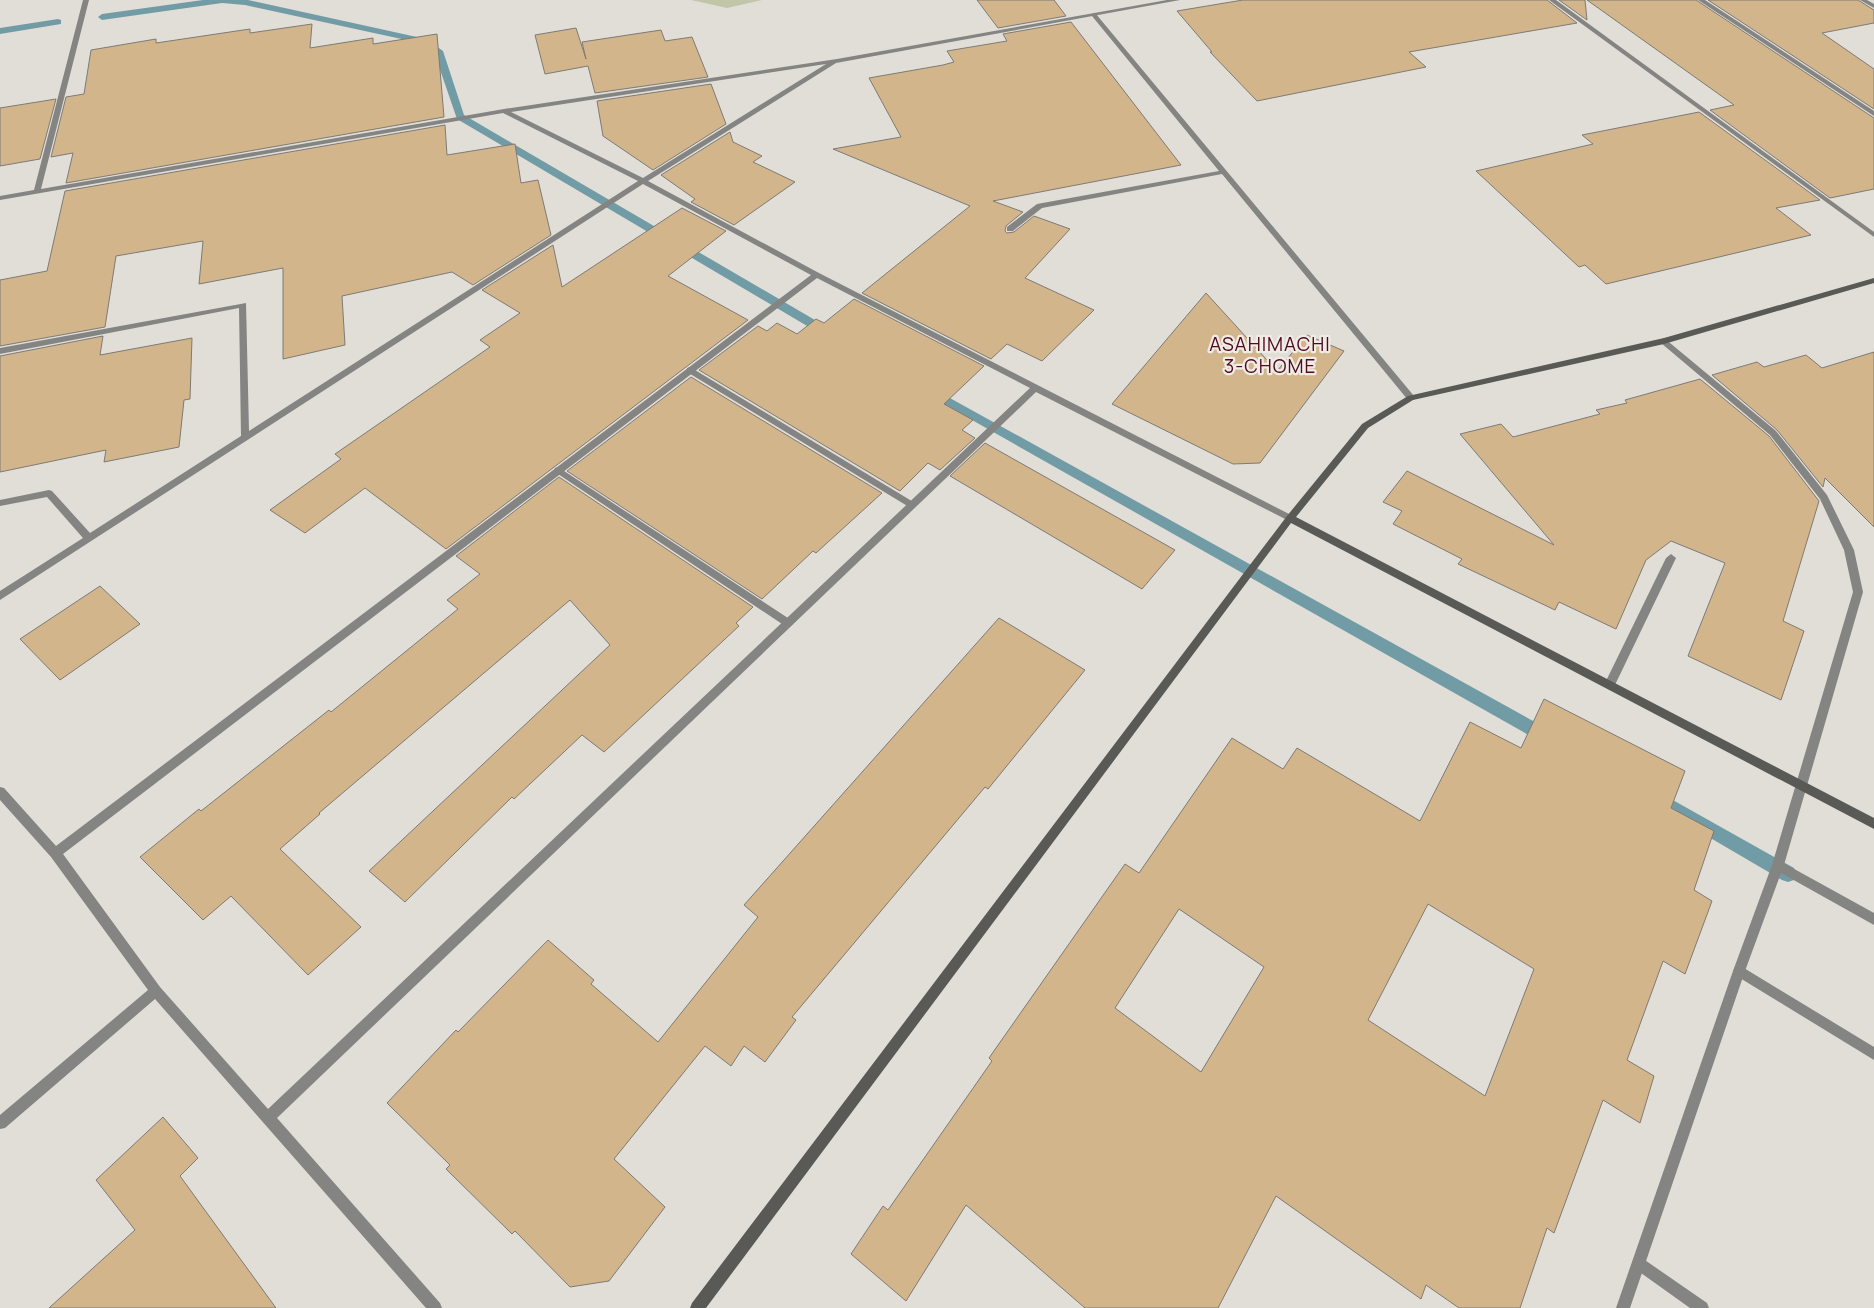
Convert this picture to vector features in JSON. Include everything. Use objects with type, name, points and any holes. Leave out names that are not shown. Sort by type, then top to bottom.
[{"type":"street","points":[[36,191],[86,0]]},
{"type":"street","points":[[0,198],[504,110],[837,60],[1177,0]]},
{"type":"street","points":[[1552,0],[1874,235]]},
{"type":"street","points":[[1701,0],[1874,114]]},
{"type":"street","points":[[1863,0],[1874,6]]},
{"type":"street","points":[[1094,15],[1411,398]]},
{"type":"street","points":[[0,596],[643,181],[837,60]]},
{"type":"street","points":[[504,110],[643,181],[816,275],[1610,684],[1874,824]]},
{"type":"street","points":[[1010,229],[1040,206],[1224,172]]},
{"type":"street","points":[[55,853],[816,275]]},
{"type":"street","points":[[697,1308],[1290,518],[1365,426],[1411,398],[1664,341],[1874,280]]},
{"type":"street","points":[[0,351],[243,305],[244,438]]},
{"type":"street","points":[[1623,1308],[1739,971],[1778,865],[1858,592],[1849,550],[1824,497],[1773,433],[1664,341]]},
{"type":"street","points":[[690,370],[912,505]]},
{"type":"street","points":[[268,1118],[1035,388]]},
{"type":"street","points":[[558,470],[788,624]]},
{"type":"street","points":[[0,503],[49,493],[89,539]]},
{"type":"street","points":[[1610,684],[1671,558]]},
{"type":"street","points":[[0,792],[55,853],[156,991],[435,1308]]},
{"type":"street","points":[[1778,865],[1874,919]]},
{"type":"street","points":[[1739,971],[1874,1054]]},
{"type":"street","points":[[0,1123],[156,991]]},
{"type":"street","points":[[1639,1263],[1702,1308]]},
{"type":"green space","points":[[691,0],[762,0],[727,8]]},
{"type":"building","points":[[977,0],[1054,0],[1066,16],[998,28]]},
{"type":"building","points":[[1243,0],[1547,0],[1577,23],[1409,52],[1426,67],[1257,101],[1210,52],[1212,52],[1177,11]]},
{"type":"building","points":[[1559,0],[1585,0],[1587,20]]},
{"type":"building","points":[[1587,0],[1696,0],[1874,118],[1874,189],[1830,198],[1710,110],[1734,105]]},
{"type":"building","points":[[1708,0],[1858,0],[1874,10],[1874,23],[1822,33],[1874,69],[1874,109]]},
{"type":"building","points":[[1071,22],[1181,165],[993,201],[1023,212],[1006,226],[1005,231],[1007,233],[1014,232],[1034,216],[1070,229],[1025,278],[1094,310],[1042,361],[1007,344],[991,359],[862,293],[970,206],[833,149],[901,137],[869,78],[954,62],[947,51],[1007,41],[1003,34]]},
{"type":"building","points":[[312,24],[310,48],[373,38],[373,44],[437,34],[444,117],[66,183],[73,153],[51,157],[66,97],[84,94],[91,50],[156,39],[156,43],[250,29],[250,33]]},
{"type":"building","points":[[576,28],[586,59],[582,42],[661,30],[665,41],[692,37],[708,77],[595,93],[588,66],[545,74],[535,35]]},
{"type":"building","points":[[711,84],[726,124],[653,170],[603,136],[597,101]]},
{"type":"building","points":[[56,99],[40,159],[0,166],[0,108]]},
{"type":"building","points":[[1699,112],[1820,200],[1776,208],[1811,235],[1606,284],[1585,265],[1579,267],[1476,171],[1593,144],[1582,135]]},
{"type":"building","points":[[445,125],[447,155],[515,144],[521,183],[538,180],[551,235],[473,285],[452,272],[342,296],[345,345],[283,359],[283,268],[199,284],[203,241],[116,256],[105,327],[0,346],[0,280],[47,271],[65,191]]},
{"type":"building","points":[[730,132],[733,142],[762,156],[753,162],[795,182],[734,225],[691,202],[695,199],[661,175]]},
{"type":"building","points":[[682,208],[726,231],[668,276],[748,320],[446,549],[365,488],[305,533],[270,510],[341,459],[335,454],[490,347],[480,340],[520,313],[482,290],[553,245],[562,287]]},
{"type":"building","points":[[1206,293],[1277,371],[1307,335],[1344,351],[1260,463],[1233,464],[1112,404]]},
{"type":"building","points":[[854,299],[984,366],[944,404],[973,420],[962,430],[975,438],[940,470],[928,463],[900,491],[699,370],[758,326],[767,331],[777,323],[797,334],[816,319],[824,323]]},
{"type":"building","points":[[103,336],[100,355],[192,338],[190,399],[184,400],[179,447],[104,462],[106,450],[0,472],[0,356]]},
{"type":"building","points":[[1874,352],[1874,527],[1825,478],[1823,487],[1777,430],[1712,375],[1757,362],[1764,367],[1806,355],[1822,368]]},
{"type":"building","points":[[691,377],[882,493],[816,553],[813,551],[762,599],[567,471]]},
{"type":"building","points":[[1700,379],[1769,436],[1819,501],[1783,621],[1804,631],[1781,700],[1688,656],[1725,563],[1671,541],[1646,560],[1616,629],[1559,602],[1555,610],[1458,564],[1462,559],[1393,524],[1402,511],[1383,502],[1407,471],[1554,545],[1460,434],[1501,424],[1513,437],[1600,414],[1596,410],[1627,403],[1625,400]]},
{"type":"building","points":[[985,443],[1175,550],[1142,589],[950,476]]},
{"type":"building","points":[[559,477],[753,607],[736,623],[739,626],[604,752],[582,735],[514,799],[512,797],[405,902],[369,871],[610,645],[570,600],[319,813],[280,849],[361,927],[308,975],[231,896],[203,920],[140,857],[199,809],[201,811],[329,710],[331,712],[458,609],[447,600],[480,574],[456,556]]},
{"type":"building","points":[[100,586],[140,624],[60,680],[20,639]]},
{"type":"building","points":[[999,618],[1085,670],[988,789],[985,787],[792,1017],[796,1020],[765,1062],[744,1046],[731,1066],[705,1046],[614,1159],[665,1207],[609,1281],[570,1287],[515,1231],[512,1234],[446,1169],[450,1165],[387,1103],[456,1030],[458,1032],[548,940],[594,980],[591,984],[658,1042],[758,917],[744,905]]},
{"type":"building","points":[[1544,699],[1685,771],[1671,808],[1714,831],[1694,890],[1712,901],[1685,974],[1663,961],[1627,1060],[1654,1076],[1640,1123],[1603,1100],[1554,1233],[1547,1228],[1520,1308],[1459,1308],[1426,1285],[1421,1299],[1276,1196],[1218,1308],[1085,1308],[966,1205],[906,1301],[851,1254],[883,1206],[888,1210],[992,1061],[989,1058],[1125,864],[1139,873],[1232,738],[1283,769],[1297,748],[1420,821],[1470,722],[1521,748]],"holes":[[[1428,904],[1534,969],[1485,1096],[1368,1020]],[[1179,909],[1264,967],[1201,1072],[1115,1008]]]},
{"type":"building","points":[[163,1117],[198,1158],[180,1176],[276,1308],[49,1308],[135,1230],[96,1180]]},
{"type":"waterway","points":[[102,17],[222,0],[245,2],[423,41],[438,51],[460,117],[828,333]]},
{"type":"waterway","points":[[0,31],[58,22]]},
{"type":"waterway","points":[[930,391],[1547,737]]},
{"type":"waterway","points":[[1655,797],[1788,874]]},
{"type":"district","name":"ASAHIMACHI 3-CHOME","points":[[1270,355]]}]
